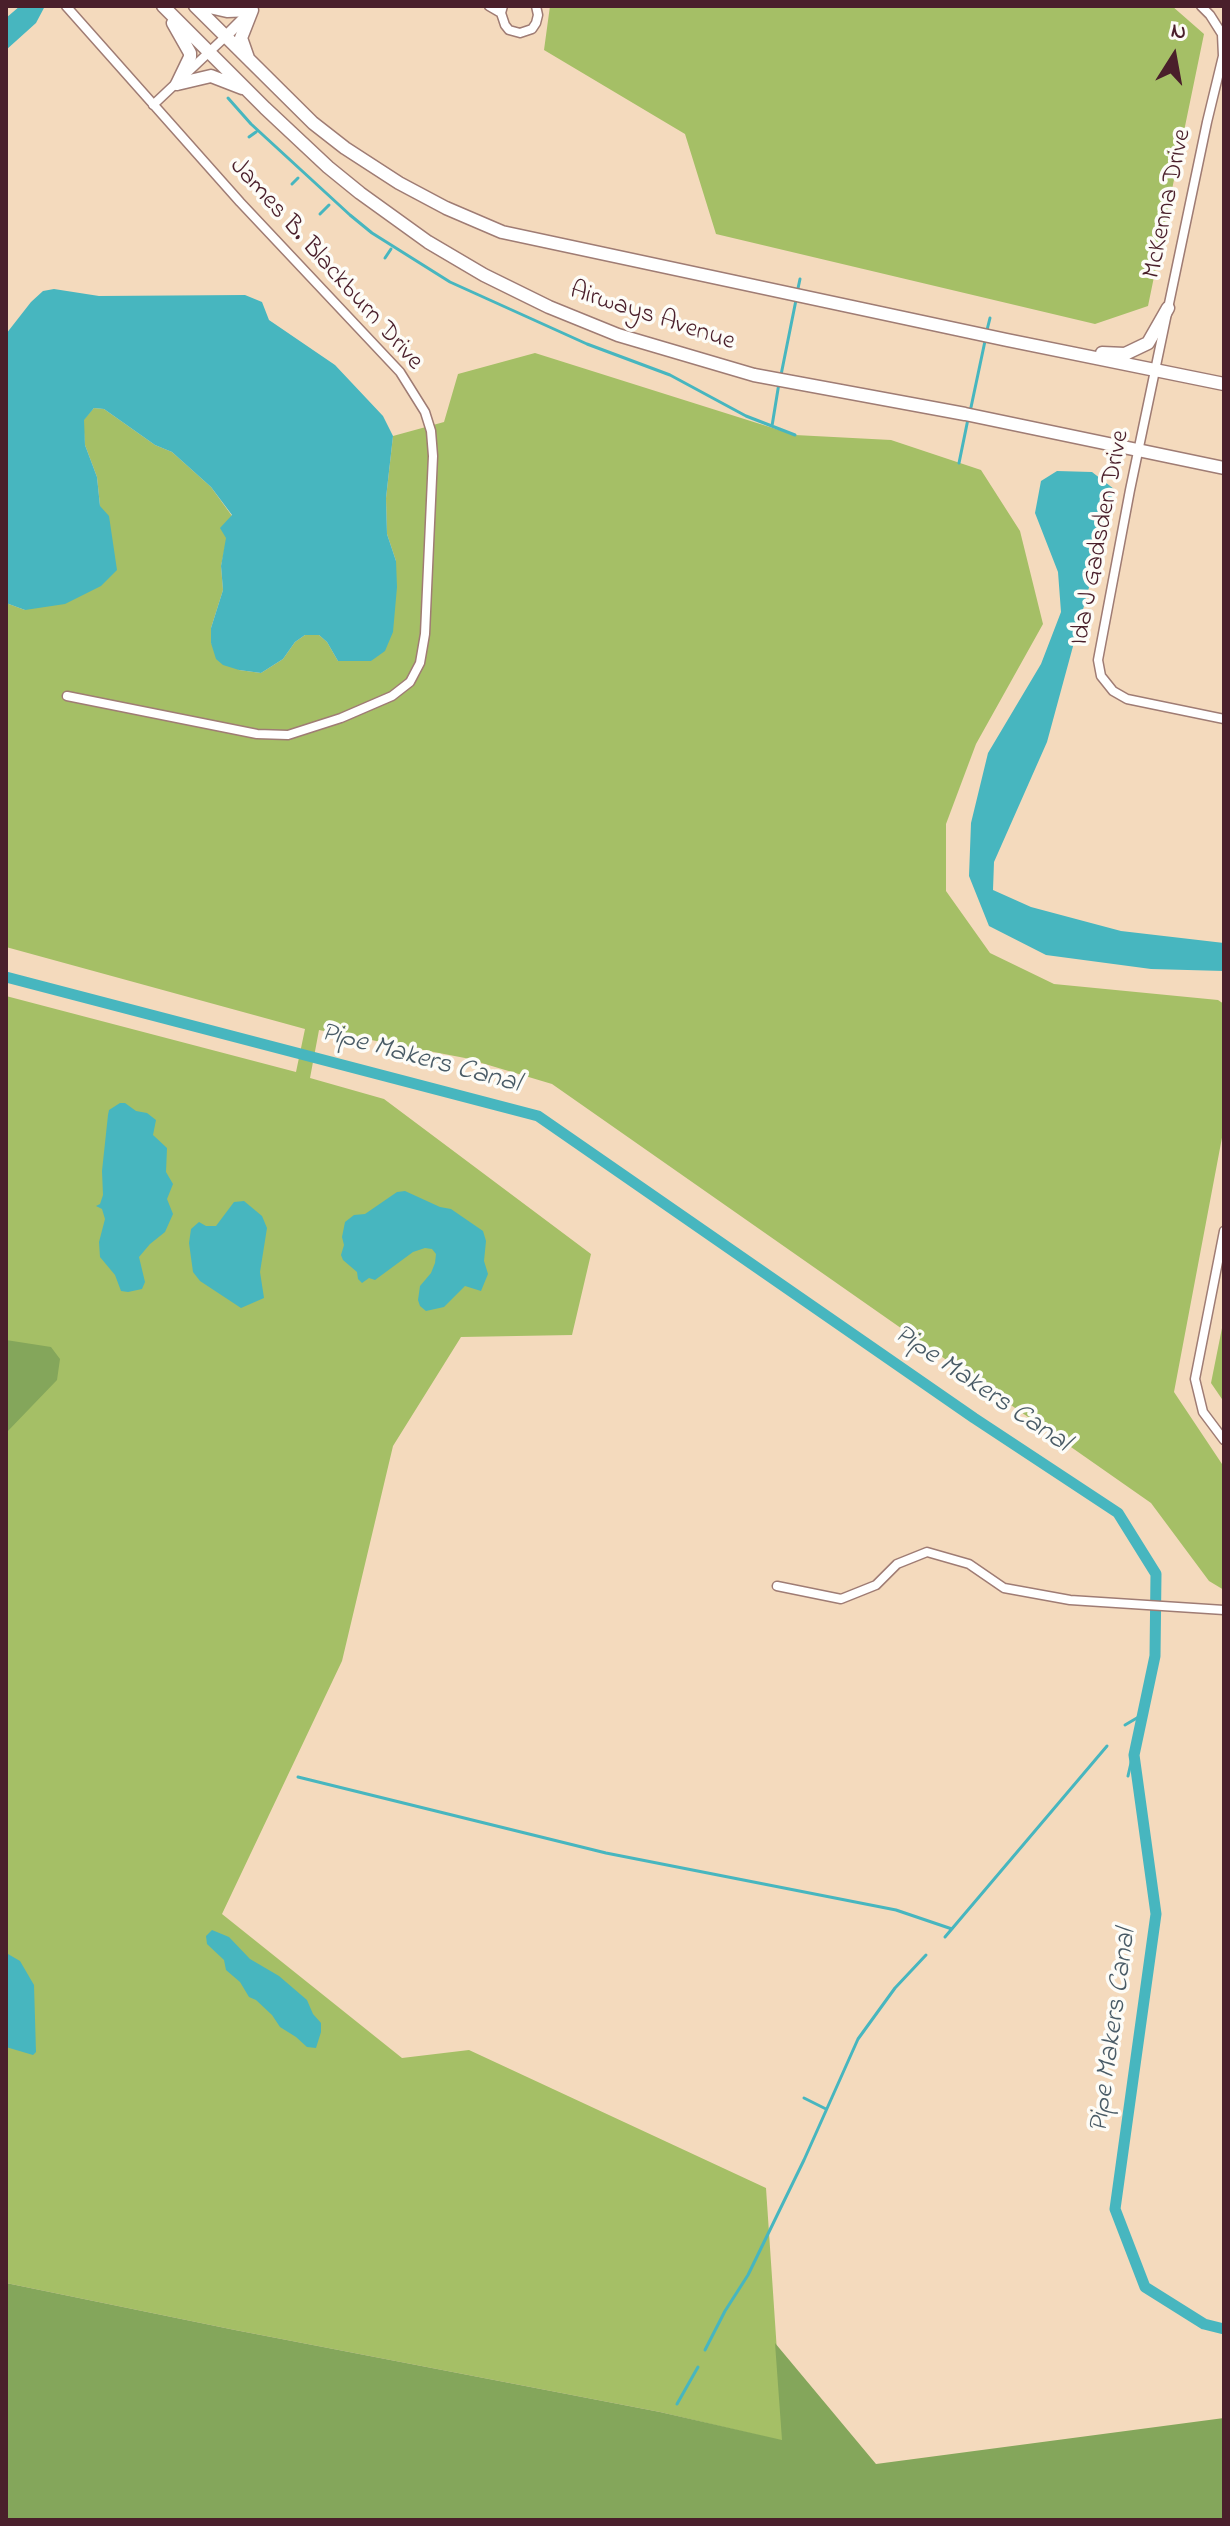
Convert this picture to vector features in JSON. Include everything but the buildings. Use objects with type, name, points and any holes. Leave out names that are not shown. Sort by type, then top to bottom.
[{"type":"main road","name":"Airways Avenue","points":[[162,6],[328,167],[360,193],[428,242],[484,275],[549,307],[618,335],[780,380],[970,415],[1224,468]]},
{"type":"main road","points":[[162,6],[190,53],[177,84]]},
{"type":"main road","name":"Airways Avenue","points":[[195,6],[313,123],[345,148],[399,183],[502,232],[1224,384]]},
{"type":"main road","points":[[205,6],[227,11],[254,8],[241,38],[249,61]]},
{"type":"main road","points":[[177,84],[211,76],[249,91]]},
{"type":"main road","points":[[1044,348],[1125,354],[1148,343],[1168,308]]},
{"type":"street","name":"James B. Blackburn Drive","points":[[66,6],[282,247],[400,372],[425,412],[431,431],[433,456],[425,634],[420,663],[410,682],[392,696],[341,718],[288,735],[257,734],[67,696]]},
{"type":"street","points":[[489,6],[502,10],[502,20],[515,33],[526,32],[536,23],[536,6]]},
{"type":"street","name":"McKenna Drive","points":[[1155,370],[1223,56],[1222,34],[1201,6]]},
{"type":"street","points":[[153,105],[254,8]]},
{"type":"street","name":"Ida J Gadsden Drive","points":[[1155,370],[1098,660],[1101,676],[1113,691],[1127,699],[1224,719]]},
{"type":"street","points":[[1224,1231],[1195,1379],[1203,1412],[1224,1440]]},
{"type":"street","points":[[777,1586],[841,1599],[876,1585],[897,1564],[927,1552],[969,1564],[1004,1588],[1070,1600],[1224,1610]]},
{"type":"green space","points":[[550,6],[1172,6],[1204,34],[1148,306],[1095,324],[716,234],[685,134],[544,50]]},
{"type":"green space","points":[[535,353],[795,435],[891,440],[981,470],[1020,531],[1043,624],[976,744],[946,824],[946,891],[990,953],[1054,984],[1218,1000],[1224,1004],[1224,1127],[1174,1392],[1224,1467],[1224,1590],[1209,1581],[1151,1503],[552,1084],[465,1058],[319,1030],[310,1078],[384,1099],[591,1254],[572,1335],[461,1337],[393,1446],[342,1661],[222,1914],[402,2058],[469,2050],[766,2188],[783,2441],[660,2412],[6,2283],[6,996],[296,1072],[305,1029],[6,947],[6,603],[25,610],[100,506],[97,477],[85,445],[83,420],[94,408],[104,409],[155,445],[172,452],[211,487],[232,516],[221,566],[223,590],[211,628],[211,643],[239,670],[261,673],[283,659],[295,642],[305,635],[319,635],[338,661],[371,661],[396,561],[387,534],[386,498],[393,436],[444,422],[458,374]]},
{"type":"green space","points":[[1224,1318],[1224,1402],[1211,1383]]},
{"type":"green space","points":[[6,1340],[51,1347],[60,1359],[57,1380],[6,1433]]},
{"type":"green space","points":[[6,2283],[660,2412],[782,2440],[775,2343],[876,2464],[1224,2418],[1224,2520],[6,2520]]},
{"type":"water","points":[[20,6],[45,6],[36,23],[6,50],[6,18]]},
{"type":"water","points":[[54,289],[99,296],[245,295],[262,302],[269,320],[335,365],[383,416],[393,436],[386,498],[387,534],[396,561],[397,587],[393,632],[385,651],[371,661],[338,661],[319,635],[305,635],[295,642],[283,659],[261,673],[239,670],[216,659],[211,628],[223,590],[221,566],[226,538],[220,528],[232,515],[211,487],[172,452],[155,445],[104,409],[94,408],[84,420],[85,445],[97,477],[100,506],[109,516],[117,570],[101,586],[65,604],[25,610],[6,603],[6,334],[31,302],[43,291]]},
{"type":"water","points":[[1057,471],[1092,472],[1114,489],[1047,742],[994,862],[993,890],[1031,907],[1121,931],[1224,943],[1224,971],[1151,969],[1046,955],[989,926],[969,876],[971,823],[988,753],[1041,664],[1061,612],[1058,572],[1035,513],[1041,481]]},
{"type":"water","points":[[120,1103],[147,1113],[156,1120],[153,1135],[167,1148],[166,1172],[173,1184],[167,1199],[173,1214],[165,1232],[139,1257],[145,1282],[142,1289],[128,1292],[121,1291],[115,1275],[100,1257],[99,1242],[105,1219],[102,1209],[96,1206],[103,1195],[102,1171],[109,1110]]},
{"type":"water","points":[[405,1191],[451,1209],[483,1231],[486,1241],[484,1261],[488,1274],[481,1291],[465,1286],[444,1307],[426,1311],[418,1300],[420,1286],[435,1263],[436,1254],[432,1249],[413,1252],[375,1280],[369,1278],[362,1283],[357,1272],[343,1260],[345,1222],[354,1215],[365,1214],[397,1192]]},
{"type":"water","points":[[244,1201],[262,1216],[267,1228],[260,1272],[264,1298],[241,1308],[200,1281],[193,1272],[189,1243],[191,1229],[199,1222],[216,1226],[234,1202]]},
{"type":"water","points":[[212,1930],[229,1937],[250,1959],[279,1976],[307,2000],[321,2023],[316,2048],[307,2047],[280,2027],[272,2015],[249,1997],[240,1982],[226,1970],[224,1960],[207,1944],[206,1936]]},
{"type":"water","points":[[8,1954],[20,1961],[34,1985],[36,2052],[33,2055],[6,2047]]},
{"type":"waterway","points":[[228,98],[251,124],[350,215],[372,233],[450,282],[587,344],[670,375],[746,416],[795,435]]},
{"type":"waterway","points":[[249,137],[256,132]]},
{"type":"waterway","points":[[292,184],[298,178]]},
{"type":"waterway","points":[[320,214],[329,205]]},
{"type":"waterway","points":[[385,258],[391,249]]},
{"type":"waterway","points":[[797,293],[800,279]]},
{"type":"waterway","points":[[781,375],[796,300]]},
{"type":"waterway","points":[[986,334],[990,318]]},
{"type":"waterway","points":[[970,412],[985,341]]},
{"type":"waterway","points":[[772,426],[779,383]]},
{"type":"waterway","points":[[959,463],[968,419]]},
{"type":"waterway","name":"Pipe Makers Canal","points":[[6,977],[538,1116],[974,1418],[1118,1513],[1156,1574],[1155,1656],[1134,1755],[1156,1914],[1115,2209],[1145,2287],[1204,2324],[1224,2329]]},
{"type":"waterway","name":"Pipe Makers Canal","points":[[1125,1725],[1142,1715],[1128,1776]]},
{"type":"waterway","points":[[945,1937],[1107,1746]]},
{"type":"waterway","points":[[298,1777],[606,1853],[896,1910],[952,1929]]},
{"type":"waterway","points":[[705,2350],[748,2275],[858,2039],[895,1988],[926,1955]]},
{"type":"waterway","points":[[804,2098],[826,2109]]},
{"type":"waterway","points":[[677,2404],[698,2367]]}]
